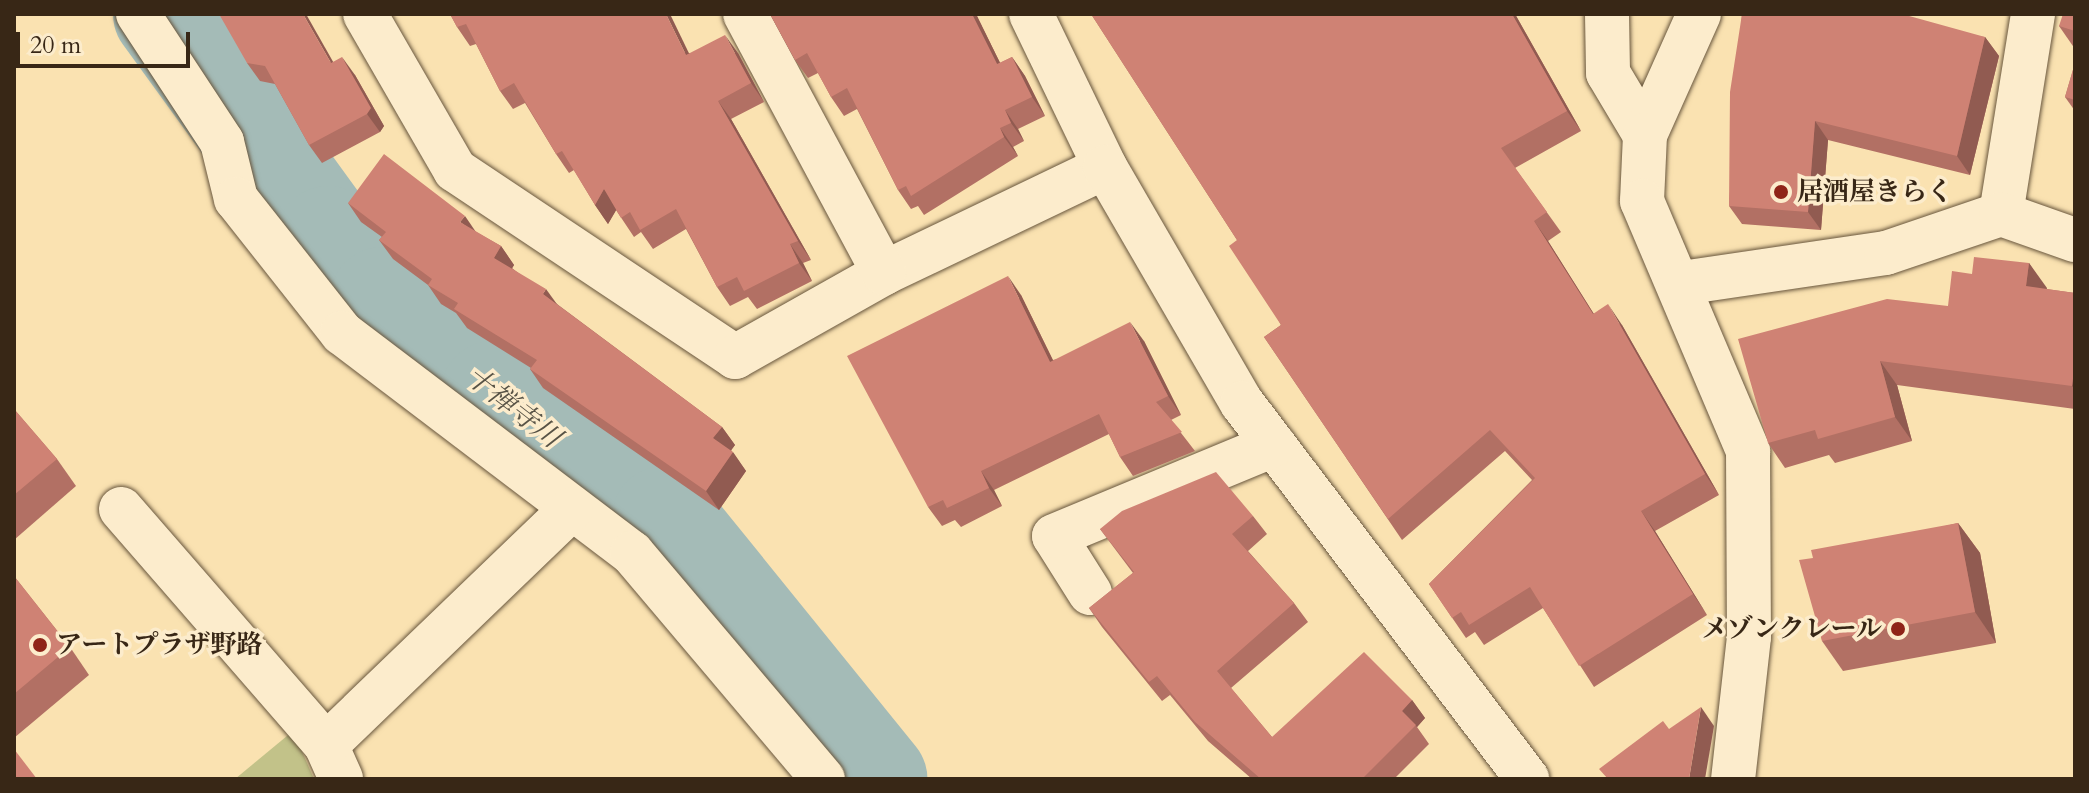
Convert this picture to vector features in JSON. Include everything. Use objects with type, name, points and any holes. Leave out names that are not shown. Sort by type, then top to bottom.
[{"type":"street","points":[[138,14],[222,142],[236,199],[342,333],[632,553],[823,779]]},
{"type":"street","points":[[365,14],[455,170],[735,357],[884,273],[1105,167]]},
{"type":"street","points":[[745,14],[884,273]]},
{"type":"street","points":[[1031,14],[1105,167],[1274,445],[1527,779]]},
{"type":"street","points":[[1607,14],[1608,73],[1645,135]]},
{"type":"street","points":[[1699,14],[1645,135],[1642,201],[1682,283],[1748,451],[1749,637],[1733,779]]},
{"type":"street","points":[[2001,214],[2033,14]]},
{"type":"street","points":[[1682,283],[1886,253],[2001,214],[2075,240]]},
{"type":"street","points":[[1090,593],[1054,536],[1274,445]]},
{"type":"street","points":[[121,509],[333,762],[571,509]]},
{"type":"green space","points":[[293,731],[314,779],[235,779]]},
{"type":"building","points":[[219,14],[303,14],[331,63],[342,57],[371,108],[367,114],[309,145],[265,66],[247,63]]},
{"type":"building","points":[[450,14],[666,14],[686,55],[725,35],[751,83],[718,101],[798,241],[790,244],[799,263],[744,291],[737,277],[717,287],[676,209],[640,230],[630,212],[621,218],[604,189],[595,205],[562,151],[556,154],[514,83],[500,91],[466,24],[457,27]]},
{"type":"building","points":[[770,14],[972,14],[997,64],[1012,57],[1032,97],[1005,110],[1011,123],[1000,128],[1004,137],[911,196],[906,186],[898,190],[847,88],[831,97],[807,53],[795,60]]},
{"type":"building","points":[[1091,14],[1512,14],[1567,111],[1501,148],[1547,212],[1534,221],[1593,314],[1608,304],[1705,474],[1641,511],[1693,594],[1579,666],[1530,587],[1469,625],[1461,612],[1452,618],[1429,584],[1535,478],[1490,430],[1388,519],[1264,337],[1281,325],[1229,246],[1237,240]]},
{"type":"building","points":[[1742,14],[1902,14],[1985,37],[1957,156],[1815,121],[1808,212],[1729,206],[1730,92]]},
{"type":"building","points":[[2063,14],[2075,14],[2075,31],[2059,26]]},
{"type":"building","points":[[2075,63],[2075,100],[2065,97]]},
{"type":"building","points":[[384,154],[465,216],[460,222],[501,246],[494,258],[546,289],[543,294],[722,427],[713,438],[733,452],[706,491],[530,369],[537,360],[454,309],[458,303],[428,285],[432,279],[379,240],[386,232],[348,203]]},
{"type":"building","points":[[1974,257],[2029,263],[2026,286],[2075,293],[2072,386],[1880,361],[1895,417],[1818,439],[1815,430],[1768,443],[1738,339],[1887,299],[1948,306],[1952,271],[1972,274]]},
{"type":"building","points":[[1008,276],[1050,362],[1130,322],[1168,396],[1156,402],[1182,432],[1120,457],[1099,414],[981,471],[989,488],[947,508],[943,500],[928,507],[847,356]]},
{"type":"building","points":[[14,409],[57,459],[14,495]]},
{"type":"building","points":[[1216,472],[1253,516],[1232,534],[1294,603],[1217,671],[1272,737],[1364,652],[1412,700],[1402,711],[1416,725],[1362,779],[1261,779],[1195,722],[1157,676],[1149,682],[1089,608],[1134,572],[1100,529],[1122,511]]},
{"type":"building","points":[[1958,523],[1975,612],[1822,641],[1799,560],[1813,558],[1811,550]]},
{"type":"building","points":[[14,576],[70,647],[14,694]]},
{"type":"building","points":[[1701,707],[1689,779],[1608,779],[1599,769],[1663,721],[1669,729]]},
{"type":"building","points":[[14,749],[37,779],[14,779]]},
{"type":"waterway","name":"十禅寺川","points":[[165,14],[328,238],[382,299],[493,393],[664,518],[875,779]]},
{"type":"place","name":"居酒屋きらく","points":[[1781,192]]},
{"type":"place","name":"メゾンクレール","points":[[1898,629]]},
{"type":"place","name":"アートプラザ野路","points":[[40,645]]}]
